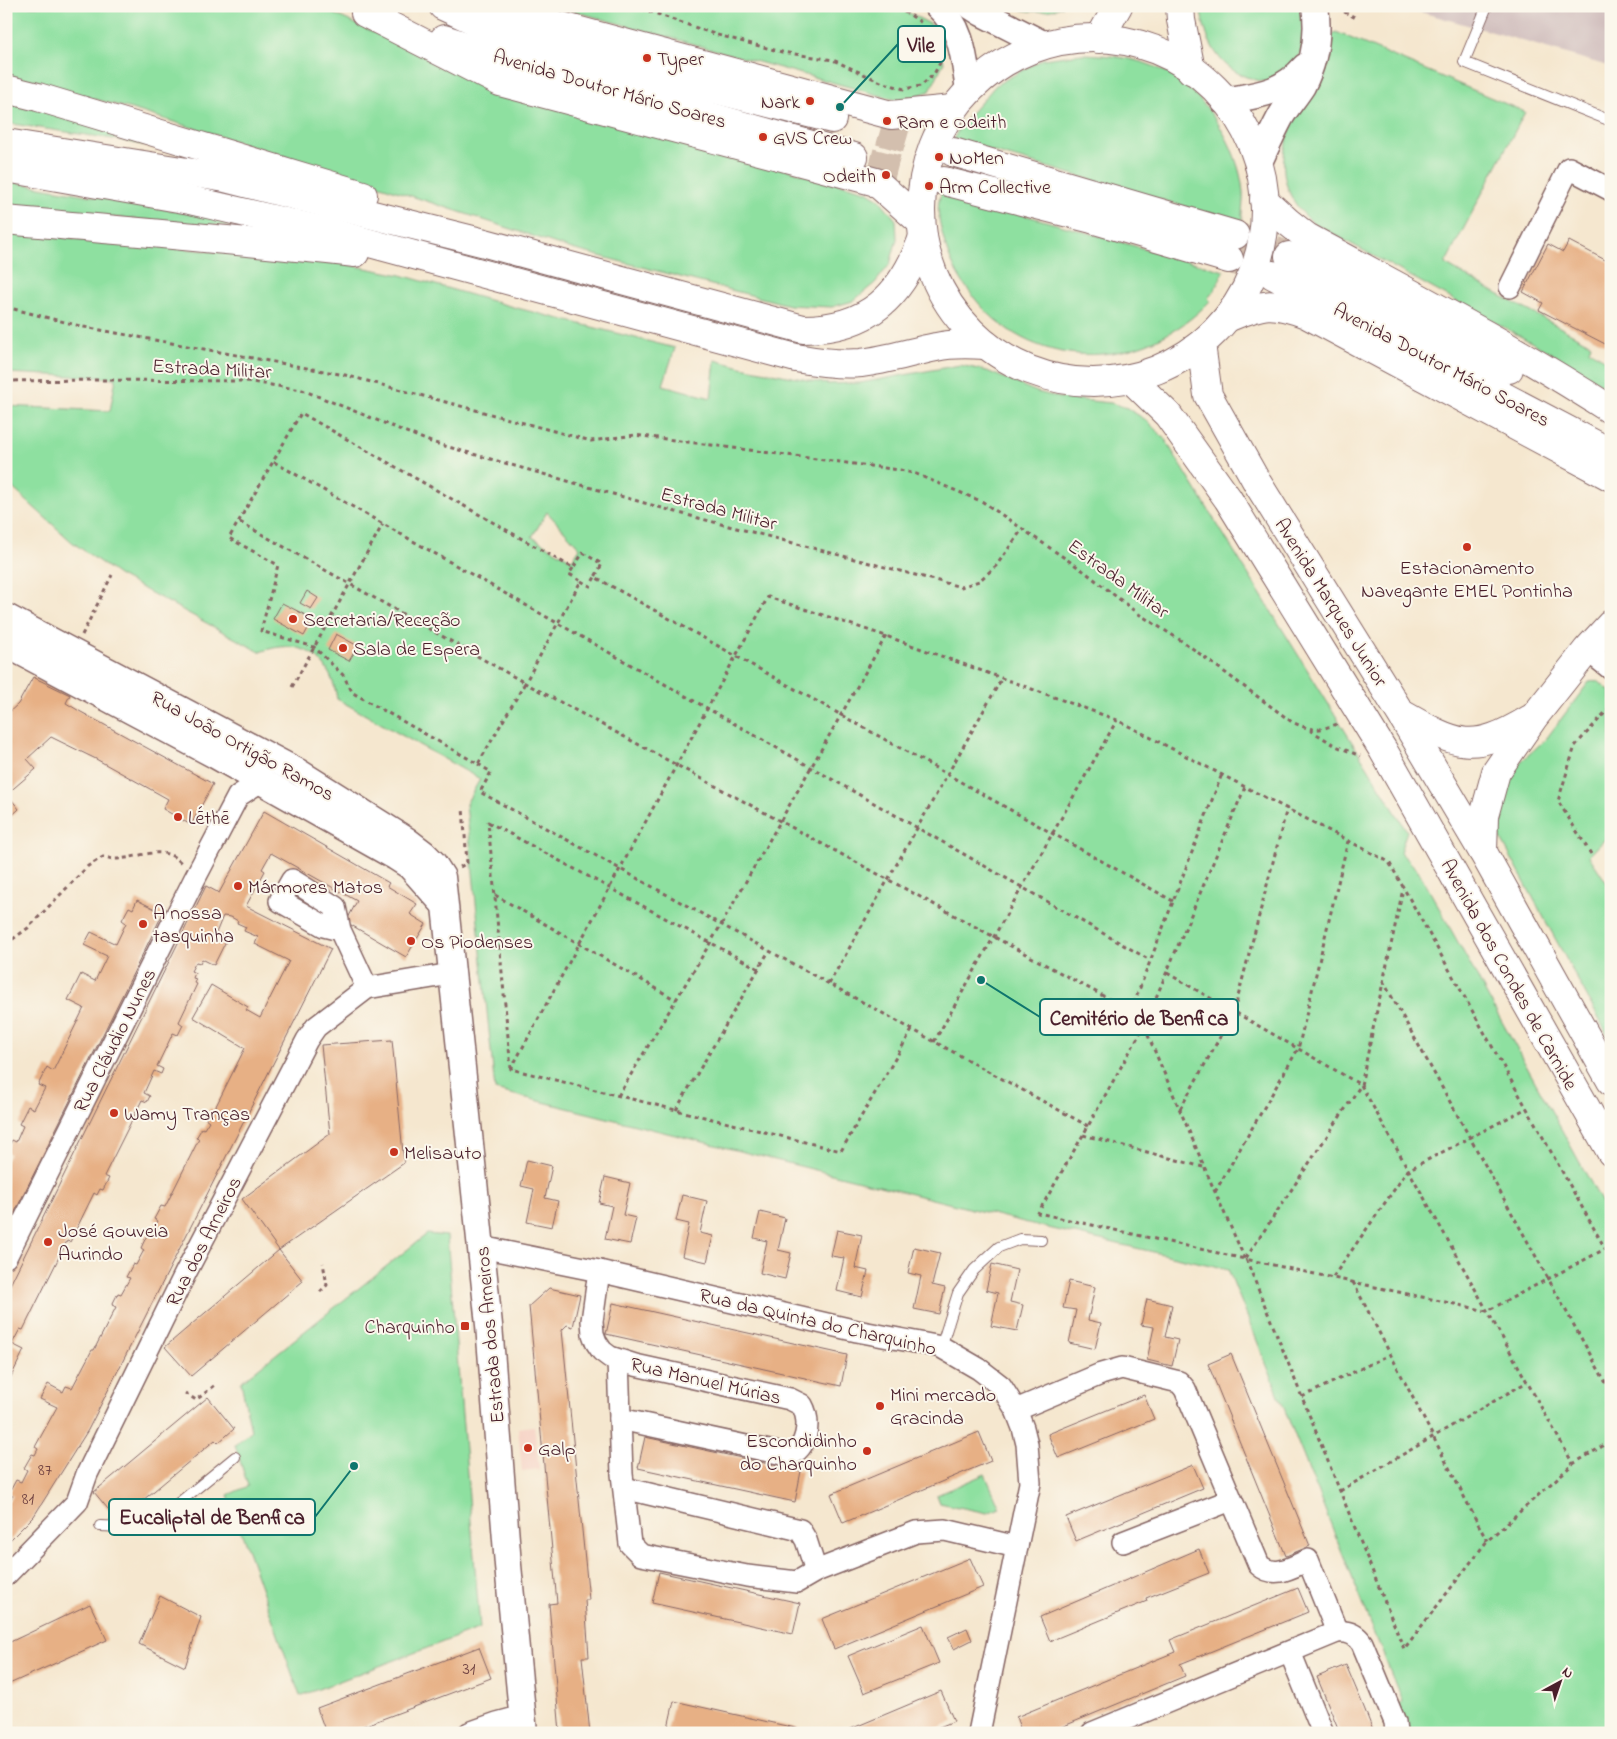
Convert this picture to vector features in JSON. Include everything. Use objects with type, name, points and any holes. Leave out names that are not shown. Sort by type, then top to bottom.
[{"type":"main road","name":"Avenida Doutor Mário Soares","points":[[443,6],[513,38],[880,131]]},
{"type":"main road","points":[[487,6],[891,115],[961,100]]},
{"type":"main road","points":[[1099,39],[1118,6]]},
{"type":"main road","points":[[1180,6],[1191,70]]},
{"type":"main road","name":"Avenida Doutor Mário Soares","points":[[358,10],[506,59],[870,162]]},
{"type":"main road","points":[[358,10],[500,82],[876,182],[922,230]]},
{"type":"main road","points":[[1099,39],[1131,43],[1162,54],[1191,70],[1209,84],[1239,120],[1258,164],[1264,200],[1264,225],[1258,258],[1241,297],[1227,318],[1200,344],[1179,359],[1155,371],[1130,378],[1092,382],[1054,378],[1018,365],[986,345],[961,320],[944,297],[928,258],[922,230],[921,198],[924,174],[940,129],[961,100],[992,71],[1017,56],[1045,45],[1072,40],[1099,39]]},
{"type":"main road","points":[[6,89],[323,182],[424,216],[485,243]]},
{"type":"main road","points":[[6,143],[225,178],[485,243],[791,326],[811,329],[820,329],[851,322],[869,314],[886,300],[902,280],[914,260],[922,230]]},
{"type":"main road","points":[[944,181],[1092,219],[1232,247],[953,152]]},
{"type":"main road","points":[[6,168],[190,200],[329,232],[796,358],[830,364],[860,363],[898,357],[938,346],[986,345]]},
{"type":"main road","points":[[1264,200],[1307,237],[1566,381],[1611,410]]},
{"type":"main road","points":[[6,220],[251,241],[470,270]]},
{"type":"main road","name":"Avenida Doutor Mário Soares","points":[[1611,421],[1281,265],[1611,453]]},
{"type":"main road","points":[[1227,318],[1259,305],[1275,304],[1306,314],[1611,477]]},
{"type":"main road","name":"Avenida Marques Junior","points":[[1200,344],[1208,395],[1258,484],[1401,714],[1483,852]]},
{"type":"main road","name":"Avenida Marques Junior","points":[[1130,378],[1168,415],[1228,499],[1410,797]]},
{"type":"main road","points":[[1483,852],[1484,816],[1496,772],[1534,718],[1587,650],[1611,624]]},
{"type":"main road","points":[[1401,714],[1448,739],[1467,742],[1489,740],[1534,718]]},
{"type":"main road","name":"Avenida dos Condes de Carnide","points":[[1410,797],[1611,1152]]},
{"type":"main road","name":"Avenida dos Condes de Carnide","points":[[1483,852],[1611,1081]]},
{"type":"street","points":[[971,6],[1045,45]]},
{"type":"street","points":[[1258,164],[1280,118],[1302,84],[1312,59],[1317,41],[1315,6]]},
{"type":"street","points":[[933,17],[952,21],[957,30],[961,100]]},
{"type":"street","points":[[1224,100],[1264,94],[1283,87],[1298,76],[1312,59]]},
{"type":"street","points":[[1510,287],[1569,168],[1611,190]]},
{"type":"street","name":"Rua João Ortigão Ramos","points":[[6,617],[286,766],[406,840],[423,853],[442,877]]},
{"type":"street","name":"Rua João Ortigão Ramos","points":[[6,644],[261,781],[410,866],[445,905]]},
{"type":"street","points":[[1587,650],[1611,669]]},
{"type":"street","name":"Rua Cláudio Nunes","points":[[6,1257],[194,880],[238,796],[261,781]]},
{"type":"street","points":[[442,877],[445,905]]},
{"type":"street","name":"Estrada dos Arneiros","points":[[445,905],[450,938],[451,974],[489,1325],[508,1565],[524,1724]]},
{"type":"street","points":[[340,930],[367,988]]},
{"type":"street","name":"Rua dos Arneiros","points":[[6,1575],[77,1502],[87,1474],[186,1272],[307,1040],[316,1028],[367,988],[451,974]]},
{"type":"street","name":"Rua da Quinta do Charquinho","points":[[481,1247],[598,1271],[857,1331],[941,1347],[979,1369],[1001,1386],[1016,1410],[1023,1428],[1027,1444],[1030,1484],[979,1733]]},
{"type":"street","name":"Rua Manuel Múrias","points":[[598,1271],[592,1334],[602,1350],[618,1360],[790,1399],[802,1405],[807,1419],[801,1446],[793,1454],[788,1455],[620,1419]]},
{"type":"street","name":"Rua Manuel Múrias","points":[[618,1360],[624,1488],[630,1544],[641,1555],[746,1576],[797,1582],[816,1571],[916,1532],[945,1530],[1017,1547]]},
{"type":"street","points":[[1016,1410],[1101,1374],[1122,1368],[1179,1382],[1185,1389],[1256,1560],[1263,1569],[1270,1572],[1281,1572],[1308,1560],[1337,1632]]},
{"type":"street","points":[[624,1488],[800,1530],[806,1540],[816,1571]]},
{"type":"street","points":[[1123,1542],[1231,1500]]},
{"type":"street","points":[[1092,1733],[1337,1632],[1349,1633],[1362,1643],[1395,1722],[1396,1733]]},
{"type":"street","points":[[1290,1652],[1323,1733]]},
{"type":"street","points":[[469,1733],[496,1723],[524,1724]]},
{"type":"lane","points":[[1487,6],[1464,62],[1611,121]]},
{"type":"lane","points":[[261,781],[286,766]]},
{"type":"lane","points":[[941,1347],[958,1293],[974,1270],[1000,1246],[1020,1239],[1041,1240]]},
{"type":"lane","points":[[100,1526],[148,1528],[235,1457]]},
{"type":"path","points":[[634,6],[714,34],[782,52],[833,60],[881,82],[904,90],[921,86],[934,74],[942,62],[940,54]]},
{"type":"path","points":[[889,6],[922,22],[933,17]]},
{"type":"path","points":[[1334,6],[1356,18]]},
{"type":"path","points":[[6,307],[84,327],[345,375],[591,441],[635,435],[900,470],[916,474],[983,502],[1022,528]]},
{"type":"path","name":"Estrada Militar","points":[[6,381],[246,381],[302,390],[431,442],[683,514],[961,588],[979,581],[996,566],[1022,528],[1085,572],[1137,613],[1185,643],[1292,722],[1310,730],[1336,746],[1361,756]]},
{"type":"path","points":[[573,568],[301,413],[240,522],[229,538],[278,565],[261,631],[314,647],[343,675],[353,693],[491,772],[480,792],[1088,1126]]},
{"type":"path","points":[[274,462],[1150,960]]},
{"type":"path","points":[[240,522],[525,683],[1131,1011],[1144,1026],[1245,1259],[1404,1649],[1487,1541],[1573,1464],[1611,1441]]},
{"type":"path","points":[[292,688],[383,524]]},
{"type":"path","points":[[583,553],[602,564],[590,586],[569,574],[573,568],[583,553]]},
{"type":"path","points":[[81,636],[112,575]]},
{"type":"path","points":[[595,577],[1173,900]]},
{"type":"path","points":[[478,764],[525,683],[580,581]]},
{"type":"path","points":[[511,1069],[768,597],[886,636],[1117,720],[1389,862],[1611,1259]]},
{"type":"path","points":[[618,1096],[721,925],[886,636]]},
{"type":"path","points":[[829,984],[1002,678]]},
{"type":"path","points":[[1592,854],[1558,801],[1574,746],[1611,706]]},
{"type":"path","points":[[934,1042],[1117,720]]},
{"type":"path","points":[[1310,730],[1320,730],[1345,721]]},
{"type":"path","points":[[1131,1011],[1222,774]]},
{"type":"path","points":[[1245,786],[1144,1026],[1038,1213],[1488,1311],[1606,1249]]},
{"type":"path","points":[[442,877],[467,863],[463,808]]},
{"type":"path","points":[[1180,1109],[1234,1012],[1287,808]]},
{"type":"path","points":[[511,1069],[488,822],[759,969]]},
{"type":"path","points":[[1215,1192],[1298,1049],[1348,841]]},
{"type":"path","points":[[6,944],[28,928],[88,866],[103,857],[115,859],[156,852],[176,857],[194,880]]},
{"type":"path","points":[[1245,1259],[1361,1085],[1404,888]]},
{"type":"path","points":[[495,895],[676,1000]]},
{"type":"path","points":[[676,1110],[769,951]]},
{"type":"path","points":[[1167,973],[1361,1085],[1573,1464]]},
{"type":"path","points":[[1383,981],[1611,1392]]},
{"type":"path","points":[[511,1069],[841,1151],[912,1030]]},
{"type":"path","points":[[1333,1277],[1408,1170],[1527,1108]]},
{"type":"path","points":[[1083,1135],[1204,1167]]},
{"type":"path","points":[[320,1292],[327,1285],[323,1263]]},
{"type":"path","points":[[1353,1282],[1487,1541]]},
{"type":"path","points":[[1302,1397],[1391,1354]]},
{"type":"path","points":[[1340,1491],[1527,1382]]},
{"type":"path","points":[[184,1393],[196,1400],[214,1386]]},
{"type":"shaded area","points":[[1399,6],[1611,6],[1611,67],[1489,31]]},
{"type":"shaded area","name":"Galp","points":[[534,1426],[539,1469],[522,1471],[518,1428]]},
{"type":"green space","points":[[6,6],[317,6],[502,92],[866,191],[879,199],[896,220],[897,239],[890,264],[875,283],[853,301],[832,307],[789,305],[572,249],[384,187],[135,110],[6,75]]},
{"type":"green space","points":[[555,6],[896,6],[932,25],[944,62],[930,91],[900,101]]},
{"type":"green space","points":[[1007,6],[1063,6],[1057,9],[1035,11],[1020,10]]},
{"type":"green space","points":[[1200,6],[1301,6],[1303,34],[1300,56],[1291,66],[1268,82],[1239,74],[1219,58],[1212,47]]},
{"type":"green space","points":[[1336,32],[1525,112],[1445,264],[1591,344],[1589,350],[1611,363],[1611,391],[1571,364],[1315,224],[1303,213],[1294,201],[1284,174],[1286,145],[1297,115],[1323,73],[1332,36]]},
{"type":"green space","points":[[1082,54],[1114,56],[1145,63],[1179,80],[1193,92],[1217,122],[1235,157],[1243,192],[1242,223],[953,140],[960,126],[996,85],[1043,59]]},
{"type":"green space","points":[[6,100],[209,158],[113,139],[6,123]]},
{"type":"green space","points":[[6,181],[246,223],[250,228],[6,209]]},
{"type":"green space","points":[[942,192],[1224,271],[1214,291],[1208,298],[1210,301],[1184,324],[1155,340],[1123,351],[1092,354],[1060,351],[1029,342],[1001,324],[971,294],[947,252],[938,211]]},
{"type":"green space","points":[[6,232],[345,264],[401,275],[513,307],[675,348],[663,385],[711,398],[715,360],[828,384],[860,383],[960,365],[987,371],[1037,392],[1061,398],[1111,403],[1127,408],[1146,420],[1164,438],[1407,831],[1400,852],[1418,870],[1611,1219],[1611,1733],[1405,1733],[1398,1707],[1402,1701],[1228,1269],[1044,1227],[495,1090],[466,804],[480,779],[337,699],[334,684],[328,672],[321,661],[312,654],[301,649],[288,647],[260,652],[118,575],[72,542],[6,482],[6,406],[110,411],[116,378],[6,373]],"holes":[[[547,512],[580,548],[572,560],[532,537]]]},
{"type":"green space","points":[[1598,681],[1611,692],[1611,833],[1589,856],[1611,889],[1611,1041],[1501,839],[1498,824],[1498,808],[1506,784],[1516,766],[1546,739],[1589,682]]},
{"type":"green space","points":[[427,1234],[447,1236],[480,1628],[300,1696],[228,1495],[248,1486],[235,1445],[251,1431],[241,1382]]},
{"type":"green space","points":[[985,1474],[1000,1508],[987,1513],[940,1503],[937,1495]]},
{"type":"building","points":[[1569,241],[1611,263],[1611,347],[1539,310],[1543,303],[1523,292],[1548,244],[1563,252]]},
{"type":"building","points":[[307,591],[318,598],[311,609],[300,603]]},
{"type":"building","name":"Secretaria/Receção","points":[[282,603],[313,619],[304,636],[273,619]]},
{"type":"building","name":"Sala de Espera","points":[[336,634],[358,646],[349,661],[328,650]]},
{"type":"building","points":[[33,677],[70,695],[66,703],[81,712],[213,784],[191,825],[163,809],[168,799],[96,759],[51,737],[27,759],[36,769],[7,794],[19,809],[6,821],[6,740],[8,738],[6,715],[18,704]]},
{"type":"building","points":[[264,811],[389,883],[387,886],[417,904],[410,914],[426,924],[406,957],[346,922],[357,901],[271,853],[262,869],[265,871],[246,906],[331,949],[88,1430],[34,1516],[6,1544],[6,1504],[13,1496],[9,1493],[16,1480],[21,1482],[27,1470],[24,1468],[32,1454],[35,1455],[38,1449],[35,1447],[57,1407],[40,1399],[48,1384],[63,1392],[66,1386],[72,1388],[116,1307],[112,1305],[118,1293],[121,1294],[130,1278],[126,1277],[133,1264],[136,1265],[144,1250],[141,1248],[147,1235],[150,1236],[158,1221],[154,1219],[161,1206],[165,1207],[199,1139],[196,1138],[209,1121],[205,1118],[210,1108],[214,1110],[245,1048],[193,1017],[211,985],[248,1007],[246,1010],[260,1018],[289,961],[255,944],[258,937],[244,931],[246,927],[237,923],[238,921],[231,917],[223,916],[216,933],[223,936],[222,939],[226,941],[214,965],[202,959],[200,963],[196,962],[191,971],[195,973],[193,978],[196,979],[194,983],[197,984],[179,1022],[183,1025],[178,1035],[173,1033],[157,1066],[163,1069],[161,1074],[154,1071],[144,1093],[150,1096],[147,1102],[142,1100],[104,1176],[109,1178],[103,1190],[100,1189],[97,1195],[94,1193],[70,1242],[67,1241],[23,1330],[20,1329],[12,1344],[24,1350],[6,1387],[6,1293],[206,886],[219,893]]},
{"type":"building","points":[[137,900],[163,913],[6,1230],[6,1161],[10,1154],[6,1151],[12,1140],[16,1142],[23,1126],[19,1124],[28,1106],[34,1109],[45,1088],[38,1085],[47,1067],[53,1071],[84,1008],[68,1000],[81,974],[95,981],[107,956],[84,945],[91,932],[116,944],[126,923],[122,920],[129,907],[133,909]]},
{"type":"building","points":[[392,1040],[404,1163],[279,1250],[242,1199],[330,1134],[321,1045]]},
{"type":"building","points":[[527,1160],[552,1166],[545,1198],[558,1201],[552,1227],[527,1222],[534,1189],[521,1186]]},
{"type":"building","points":[[605,1177],[630,1183],[623,1215],[636,1218],[630,1244],[605,1239],[612,1206],[599,1203]]},
{"type":"building","points":[[682,1195],[707,1201],[700,1233],[713,1236],[707,1262],[682,1256],[689,1224],[676,1221]]},
{"type":"building","points":[[760,1212],[785,1218],[778,1250],[791,1253],[785,1279],[760,1273],[767,1241],[754,1238]]},
{"type":"building","points":[[837,1230],[862,1235],[855,1268],[868,1271],[862,1297],[837,1291],[844,1258],[831,1256]]},
{"type":"building","points":[[914,1247],[940,1253],[932,1285],[945,1288],[939,1314],[914,1309],[921,1276],[908,1273]]},
{"type":"building","points":[[279,1250],[303,1281],[191,1376],[165,1347]]},
{"type":"building","points":[[992,1264],[1017,1270],[1010,1302],[1023,1305],[1017,1331],[991,1326],[998,1293],[986,1290]]},
{"type":"building","points":[[1069,1281],[1095,1287],[1088,1320],[1101,1323],[1095,1349],[1069,1343],[1076,1310],[1063,1308]]},
{"type":"building","points":[[549,1288],[580,1295],[573,1327],[567,1325],[562,1330],[589,1600],[585,1600],[589,1657],[582,1657],[590,1733],[560,1733],[549,1604],[557,1603],[529,1306]]},
{"type":"building","points":[[1147,1299],[1172,1305],[1165,1337],[1178,1340],[1172,1366],[1147,1360],[1154,1327],[1141,1325]]},
{"type":"building","points":[[613,1303],[847,1355],[841,1386],[606,1334]]},
{"type":"building","points":[[1231,1354],[1310,1546],[1286,1556],[1208,1364]]},
{"type":"building","points":[[1144,1395],[1154,1419],[1058,1458],[1048,1434]]},
{"type":"building","points":[[208,1397],[234,1429],[218,1443],[215,1440],[118,1521],[94,1492]]},
{"type":"building","points":[[979,1432],[991,1461],[843,1523],[831,1494]]},
{"type":"building","points":[[645,1437],[801,1471],[795,1502],[638,1468]]},
{"type":"building","points":[[1193,1465],[1203,1488],[1076,1541],[1066,1517]]},
{"type":"building","points":[[1199,1549],[1209,1573],[1146,1598],[1147,1601],[1050,1641],[1040,1617]]},
{"type":"building","points":[[970,1558],[983,1587],[834,1649],[822,1619]]},
{"type":"building","points":[[659,1572],[800,1603],[793,1634],[652,1603]]},
{"type":"building","points":[[1298,1588],[1308,1612],[1180,1664],[1185,1676],[1047,1733],[1022,1733],[1016,1717],[1175,1652],[1170,1640]]},
{"type":"building","points":[[160,1596],[201,1617],[185,1667],[139,1644]]},
{"type":"building","points":[[90,1604],[107,1640],[7,1685],[6,1644]]},
{"type":"building","points":[[923,1625],[939,1663],[864,1693],[848,1656]]},
{"type":"building","points":[[967,1628],[972,1640],[954,1649],[948,1637]]},
{"type":"building","points":[[479,1647],[491,1678],[345,1733],[326,1733],[317,1708]]},
{"type":"building","points":[[1346,1665],[1374,1733],[1340,1733],[1317,1677]]},
{"type":"building","points":[[941,1691],[954,1721],[925,1733],[841,1733]]},
{"type":"building","points":[[674,1701],[800,1729],[799,1733],[667,1732]]},
{"type":"building","points":[[6,1719],[12,1733],[6,1733]]},
{"type":"tunnel","points":[[880,131],[953,152]]},
{"type":"tunnel","points":[[870,162],[944,181]]},
{"type":"tunnel","points":[[1235,235],[1289,256]]},
{"type":"tunnel","points":[[1229,259],[1273,275]]},
{"type":"place","name":"Typer","points":[[647,58]]},
{"type":"place","name":"Nark","points":[[810,101]]},
{"type":"place","name":"Vile","points":[[840,107]]},
{"type":"place","name":"Ram e Odeith","points":[[887,121]]},
{"type":"place","name":"GVS Crew","points":[[763,137]]},
{"type":"place","name":"NoMen","points":[[939,157]]},
{"type":"place","name":"Odeith","points":[[886,175]]},
{"type":"place","name":"Arm Collective","points":[[929,186]]},
{"type":"place","name":"Estacionamento Navegante EMEL Pontinha","points":[[1467,547]]},
{"type":"place","name":"Secretaria/Receção","points":[[293,619]]},
{"type":"place","name":"Sala de Espera","points":[[343,648]]},
{"type":"place","name":"Lḗthē","points":[[178,817]]},
{"type":"place","name":"Mármores Matos","points":[[238,886]]},
{"type":"place","name":"A nossa tasquinha","points":[[143,924]]},
{"type":"place","name":"Os Piodenses","points":[[411,941]]},
{"type":"place","name":"Cemitério de Benfica","points":[[981,980]]},
{"type":"place","name":"Wamy Tranças","points":[[114,1113]]},
{"type":"place","name":"Melisauto","points":[[394,1152]]},
{"type":"place","name":"José Gouveia Aurindo","points":[[48,1242]]},
{"type":"place","name":"Charquinho","points":[[465,1326]]},
{"type":"place","name":"Mini mercado Gracinda","points":[[880,1406]]},
{"type":"place","name":"Galp","points":[[528,1448]]},
{"type":"place","name":"Escondidinho do Charquinho","points":[[867,1451]]},
{"type":"place","name":"Eucaliptal de Benfica","points":[[354,1466]]}]
